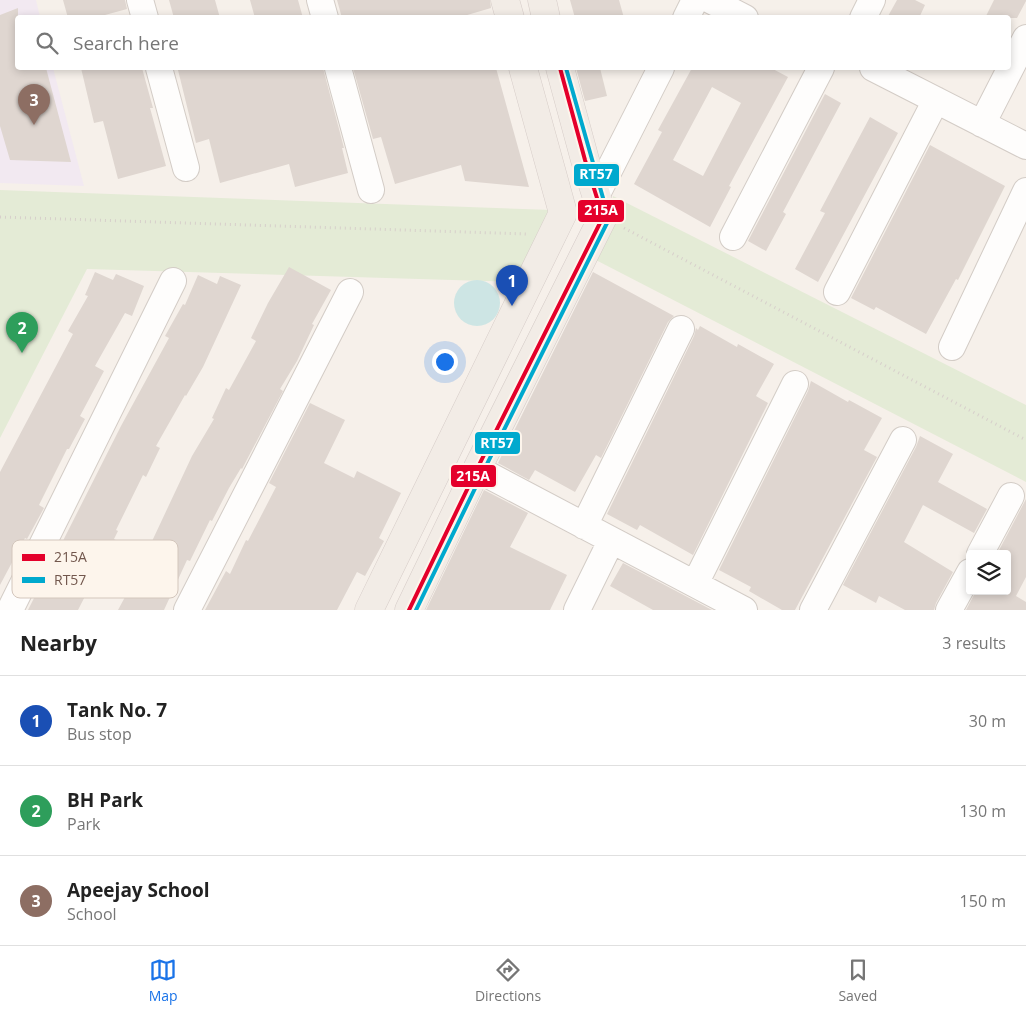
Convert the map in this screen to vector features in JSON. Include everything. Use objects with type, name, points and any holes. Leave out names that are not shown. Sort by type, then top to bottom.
[{"type":"main road","points":[[505,0],[509,15]]},
{"type":"main road","points":[[542,0],[545,15]]},
{"type":"main road","points":[[369,610],[563,213],[524,70]]},
{"type":"main road","points":[[409,610],[600,207],[561,70]]},
{"type":"street","points":[[140,0],[144,15]]},
{"type":"street","points":[[320,0],[324,15]]},
{"type":"street","points":[[688,15],[695,0]]},
{"type":"street","points":[[710,0],[739,15]]},
{"type":"street","points":[[864,15],[872,0]]},
{"type":"street","points":[[1011,67],[1026,38]]},
{"type":"street","points":[[160,70],[186,168]]},
{"type":"street","points":[[339,70],[371,190]]},
{"type":"street","points":[[600,207],[660,70]]},
{"type":"street","points":[[733,236],[819,70]]},
{"type":"street","points":[[877,70],[1026,146]]},
{"type":"street","points":[[982,124],[1010,70]]},
{"type":"street","points":[[838,292],[936,100]]},
{"type":"street","points":[[952,347],[1026,191]]},
{"type":"street","points":[[45,540],[173,281]]},
{"type":"street","points":[[187,610],[350,292]]},
{"type":"street","points":[[584,526],[681,330]]},
{"type":"street","points":[[695,584],[795,384]]},
{"type":"street","points":[[813,610],[903,440]]},
{"type":"street","points":[[477,470],[744,610]]},
{"type":"street","points":[[982,550],[1011,496]]},
{"type":"street","points":[[577,610],[611,541]]},
{"type":"street","points":[[949,610],[966,579]]},
{"type":"street","points":[[10,610],[16,598]]},
{"type":"path","points":[[600,207],[1026,440]]},
{"type":"path","points":[[0,216],[552,234]]},
{"type":"shaded area","points":[[0,0],[36,0],[40,15],[15,15],[15,70],[54,70],[84,186],[0,183]]},
{"type":"green space","points":[[0,190],[552,210],[520,282],[87,269],[0,438]]},
{"type":"green space","points":[[613,196],[1026,405],[1026,482],[590,257],[612,219]]},
{"type":"water","points":[[482,280],[494,286],[499,294],[499,312],[494,320],[486,325],[472,326],[460,320],[455,312],[454,298],[460,286],[468,281]]},
{"type":"building","points":[[63,0],[125,0],[127,9],[105,15],[67,15]]},
{"type":"building","points":[[169,0],[215,0],[219,15],[173,15]]},
{"type":"building","points":[[250,0],[298,0],[302,15],[254,15]]},
{"type":"building","points":[[337,0],[490,0],[491,8],[467,15],[341,15]]},
{"type":"building","points":[[570,0],[619,0],[623,15],[574,15]]},
{"type":"building","points":[[897,0],[915,0],[925,5],[920,15],[889,15]]},
{"type":"building","points":[[994,0],[1026,0],[1017,18],[1011,18],[1011,15],[986,15]]},
{"type":"building","points":[[18,8],[18,15],[15,15],[15,70],[47,70],[71,162],[10,160],[0,126],[0,15]]},
{"type":"building","points":[[81,70],[143,70],[153,108],[150,108],[166,166],[118,179],[103,121],[94,123]]},
{"type":"building","points":[[178,70],[324,70],[344,148],[342,148],[348,173],[295,187],[289,164],[220,183],[209,139],[196,143]]},
{"type":"building","points":[[354,70],[497,70],[529,187],[465,181],[461,165],[395,184],[381,137],[373,139]]},
{"type":"building","points":[[577,70],[600,70],[607,96],[585,101]]},
{"type":"building","points":[[691,70],[775,70],[788,77],[729,186],[731,187],[710,227],[634,184],[662,132],[658,130]],"holes":[[[712,87],[741,103],[703,176],[673,160]]]},
{"type":"building","points":[[825,94],[841,103],[783,212],[786,214],[766,251],[748,241]]},
{"type":"building","points":[[870,117],[898,133],[818,282],[795,269],[825,213],[820,211]]},
{"type":"building","points":[[930,145],[1005,186],[958,280],[956,279],[926,334],[876,307],[874,310],[851,298]]},
{"type":"building","points":[[289,267],[331,290],[312,324],[314,325],[297,361],[280,389],[283,391],[242,469],[229,488],[212,521],[210,520],[190,561],[187,560],[178,580],[178,540],[153,540],[192,456],[214,419],[212,418],[226,388],[229,390],[256,341],[251,338],[268,303]]},
{"type":"building","points":[[95,272],[113,280],[116,274],[144,286],[132,316],[125,313],[95,366],[104,371],[80,416],[85,419],[69,449],[67,449],[39,505],[44,508],[27,539],[12,540],[12,562],[0,585],[0,472],[73,334],[68,331],[88,296],[85,295]]},
{"type":"building","points":[[593,272],[674,316],[668,322],[601,458],[596,455],[575,492],[535,470],[529,480],[498,463]]},
{"type":"building","points":[[198,275],[217,284],[220,276],[241,285],[203,367],[156,446],[160,448],[146,477],[143,475],[116,530],[118,531],[114,539],[116,540],[63,540],[121,426],[169,338],[165,336],[183,304],[185,305]]},
{"type":"building","points":[[700,326],[737,347],[738,344],[774,364],[756,396],[768,403],[693,555],[640,525],[637,530],[607,514],[694,336],[696,328],[698,330]]},
{"type":"building","points":[[811,381],[848,402],[849,400],[882,418],[864,450],[877,457],[795,610],[782,610],[749,591],[751,587],[719,570],[808,391]]},
{"type":"building","points":[[310,403],[345,420],[324,463],[354,478],[357,471],[401,493],[379,538],[384,541],[365,576],[357,572],[337,610],[205,610],[226,571],[230,574],[246,540],[248,541],[276,487],[269,483]]},
{"type":"building","points":[[920,436],[953,454],[938,482],[987,509],[974,533],[923,505],[904,542],[953,572],[934,610],[905,610],[879,596],[876,603],[843,585]]},
{"type":"building","points":[[484,490],[528,513],[510,547],[567,575],[550,610],[426,610]]},
{"type":"building","points":[[1026,499],[1026,577],[1016,596],[1026,602],[1026,610],[966,610],[974,595],[1011,595],[1011,550],[999,550]]},
{"type":"building","points":[[623,563],[712,610],[653,610],[610,586]]},
{"type":"building","points":[[34,598],[84,598],[78,610],[28,610]]},
{"type":"building","points":[[124,598],[170,598],[164,610],[118,610]]},
{"type":"transit line","name":"215A","points":[[409,610],[603,217],[561,70]]},
{"type":"transit line","name":"RT57","points":[[416,610],[609,219],[567,70]]},
{"type":"place","name":"Apeejay School","points":[[34,125]]},
{"type":"place","name":"Tank No. 7","points":[[512,306]]},
{"type":"place","name":"BH Park","points":[[22,353]]}]
